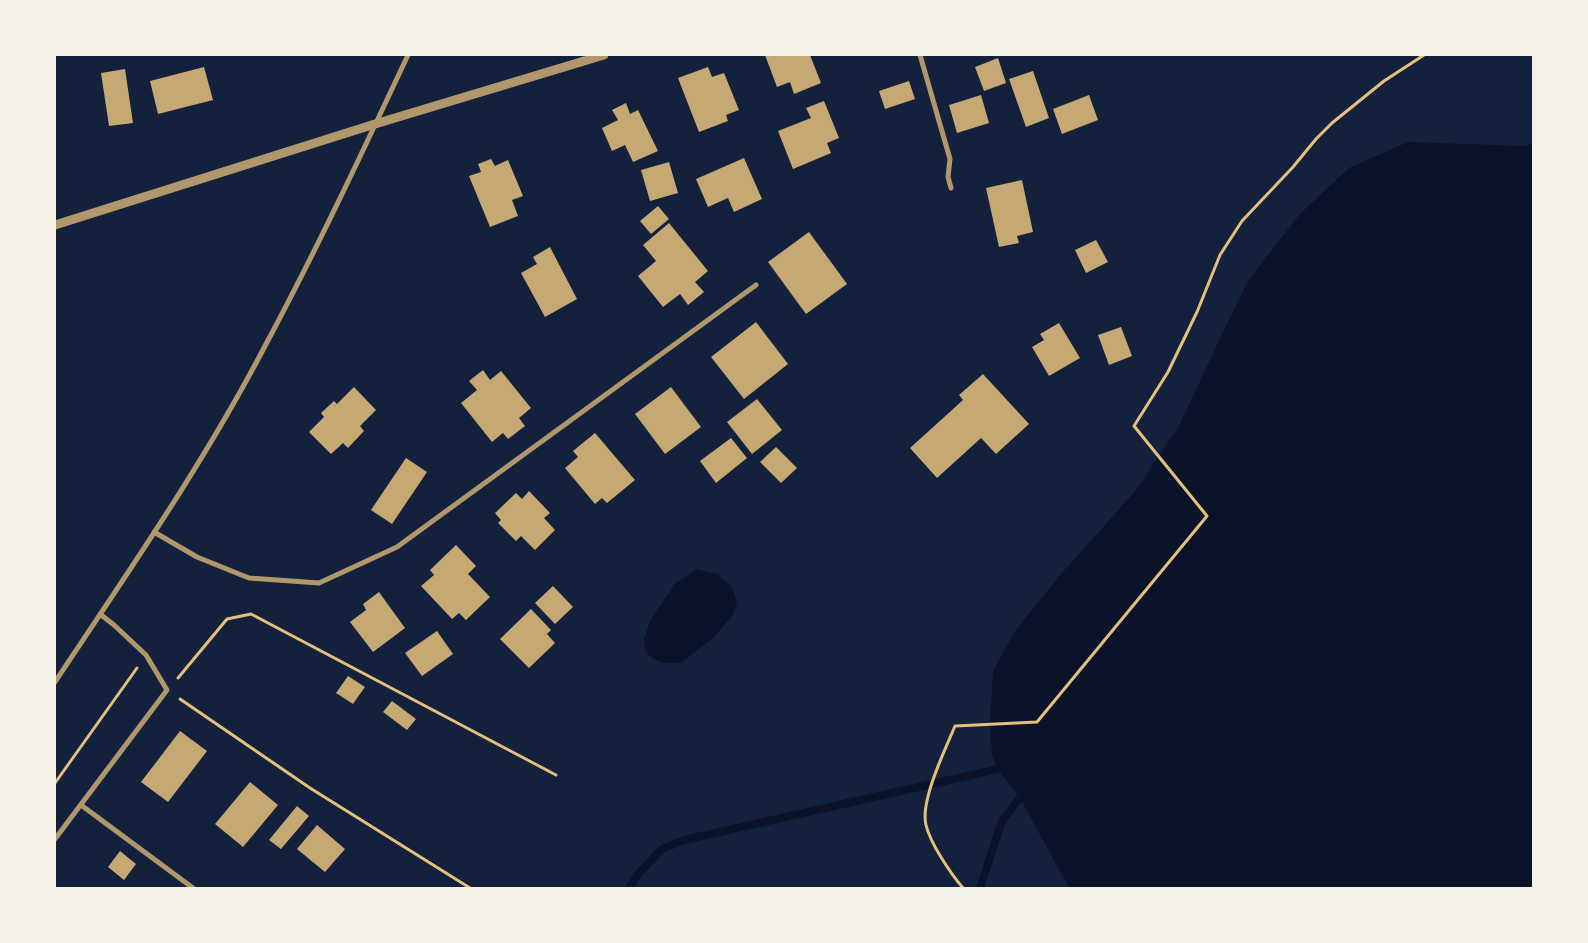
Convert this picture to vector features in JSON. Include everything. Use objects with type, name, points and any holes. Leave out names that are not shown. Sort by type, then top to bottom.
[{"type":"street","points":[[55,682],[154,532],[217,432],[265,347],[327,226],[408,55]]},
{"type":"street","points":[[55,225],[375,124],[604,55]]},
{"type":"street","points":[[920,55],[950,159],[948,177],[951,188]]},
{"type":"street","points":[[154,532],[197,557],[249,578],[319,583],[397,547],[756,285]]},
{"type":"street","points":[[55,839],[168,690],[146,656],[114,624],[100,614]]},
{"type":"street","points":[[81,805],[193,888]]},
{"type":"path","points":[[963,888],[933,844],[926,824],[926,802],[954,726],[1037,722],[1207,516],[1134,426],[1168,372],[1197,312],[1220,255],[1242,221],[1332,123],[1384,82],[1424,55]]},
{"type":"path","points":[[470,888],[310,788],[168,690],[227,619],[250,614],[556,775]]},
{"type":"path","points":[[55,783],[146,656]]},
{"type":"water","points":[[1408,142],[1523,146],[1533,144],[1533,888],[1069,888],[1020,798],[998,769],[992,755],[990,722],[993,671],[1015,631],[1061,574],[1137,489],[1180,424],[1248,281],[1299,215],[1349,168]]},
{"type":"water","points":[[696,569],[717,574],[732,587],[737,602],[733,615],[712,639],[681,663],[662,663],[652,658],[645,651],[644,639],[651,619],[676,583]]},
{"type":"building","points":[[765,55],[810,55],[821,83],[794,94],[790,82],[777,87]]},
{"type":"building","points":[[998,58],[1006,83],[984,91],[975,67]]},
{"type":"building","points":[[204,67],[213,100],[158,114],[150,81]]},
{"type":"building","points":[[708,67],[712,77],[724,73],[739,110],[726,115],[728,121],[699,132],[678,78]]},
{"type":"building","points":[[125,69],[133,123],[109,126],[101,73]]},
{"type":"building","points":[[1033,71],[1049,118],[1026,127],[1009,79]]},
{"type":"building","points":[[909,81],[915,99],[885,109],[879,91]]},
{"type":"building","points":[[981,95],[989,123],[957,133],[949,105]]},
{"type":"building","points":[[1089,95],[1098,120],[1062,134],[1053,109]]},
{"type":"building","points":[[824,101],[839,138],[827,143],[831,153],[793,169],[778,131],[811,118],[806,108]]},
{"type":"building","points":[[626,103],[630,114],[638,110],[658,151],[633,162],[625,145],[612,151],[602,128],[618,120],[612,110]]},
{"type":"building","points":[[744,158],[762,199],[734,212],[728,198],[708,207],[696,179]]},
{"type":"building","points":[[491,159],[495,166],[508,160],[523,196],[512,200],[518,216],[490,227],[469,176],[481,172],[478,164]]},
{"type":"building","points":[[669,162],[678,193],[650,201],[641,170]]},
{"type":"building","points":[[1022,180],[1033,232],[1017,236],[1019,243],[999,247],[986,188]]},
{"type":"building","points":[[658,206],[669,219],[651,234],[640,221]]},
{"type":"building","points":[[669,223],[708,271],[695,282],[704,292],[688,305],[680,294],[663,307],[638,276],[656,261],[643,245]]},
{"type":"building","points":[[809,232],[847,284],[806,314],[768,262]]},
{"type":"building","points":[[1096,240],[1108,262],[1086,273],[1075,250]]},
{"type":"building","points":[[550,247],[577,299],[545,317],[521,273],[537,264],[533,257]]},
{"type":"building","points":[[756,322],[788,364],[744,399],[711,357]]},
{"type":"building","points":[[1059,323],[1080,358],[1049,376],[1032,347],[1044,340],[1040,334]]},
{"type":"building","points":[[1121,327],[1132,356],[1109,365],[1098,335]]},
{"type":"building","points":[[483,370],[490,380],[501,371],[531,408],[519,418],[525,426],[508,439],[503,433],[492,442],[461,403],[477,390],[469,381]]},
{"type":"building","points":[[983,374],[1029,424],[996,454],[981,438],[937,478],[910,448],[963,400],[959,395]]},
{"type":"building","points":[[354,387],[376,410],[360,426],[364,431],[348,448],[343,443],[331,454],[309,432],[324,417],[321,413],[334,401],[337,404]]},
{"type":"building","points":[[671,387],[701,427],[665,454],[635,414]]},
{"type":"building","points":[[757,399],[782,430],[752,454],[727,422]]},
{"type":"building","points":[[595,433],[635,480],[607,503],[602,498],[595,504],[565,468],[578,457],[573,451]]},
{"type":"building","points":[[731,438],[747,458],[716,483],[700,461]]},
{"type":"building","points":[[776,447],[797,468],[781,483],[760,462]]},
{"type":"building","points":[[406,458],[427,472],[392,524],[371,510]]},
{"type":"building","points":[[529,491],[550,513],[544,518],[555,530],[535,550],[521,536],[516,541],[498,523],[501,520],[495,513],[516,493],[522,499]]},
{"type":"building","points":[[456,545],[476,566],[468,574],[490,597],[466,620],[459,613],[452,619],[421,586],[434,575],[430,570]]},
{"type":"building","points":[[553,586],[573,607],[555,624],[535,603]]},
{"type":"building","points":[[379,592],[405,628],[373,652],[350,622],[366,610],[363,604]]},
{"type":"building","points":[[531,609],[551,630],[547,634],[555,643],[529,668],[500,639]]},
{"type":"building","points":[[437,631],[453,654],[422,676],[405,653]]},
{"type":"building","points":[[348,676],[365,687],[353,704],[336,693]]},
{"type":"building","points":[[392,701],[416,719],[407,730],[383,712]]},
{"type":"building","points":[[180,731],[207,751],[168,802],[141,782]]},
{"type":"building","points":[[250,782],[278,805],[243,847],[215,824]]},
{"type":"building","points":[[297,806],[309,816],[281,849],[269,840]]},
{"type":"building","points":[[317,825],[345,849],[325,872],[297,849]]},
{"type":"building","points":[[120,851],[136,864],[124,880],[108,867]]},
{"type":"waterway","points":[[629,888],[639,873],[662,849],[684,840],[998,769]]},
{"type":"waterway","points":[[980,888],[1002,821],[1020,798]]}]
